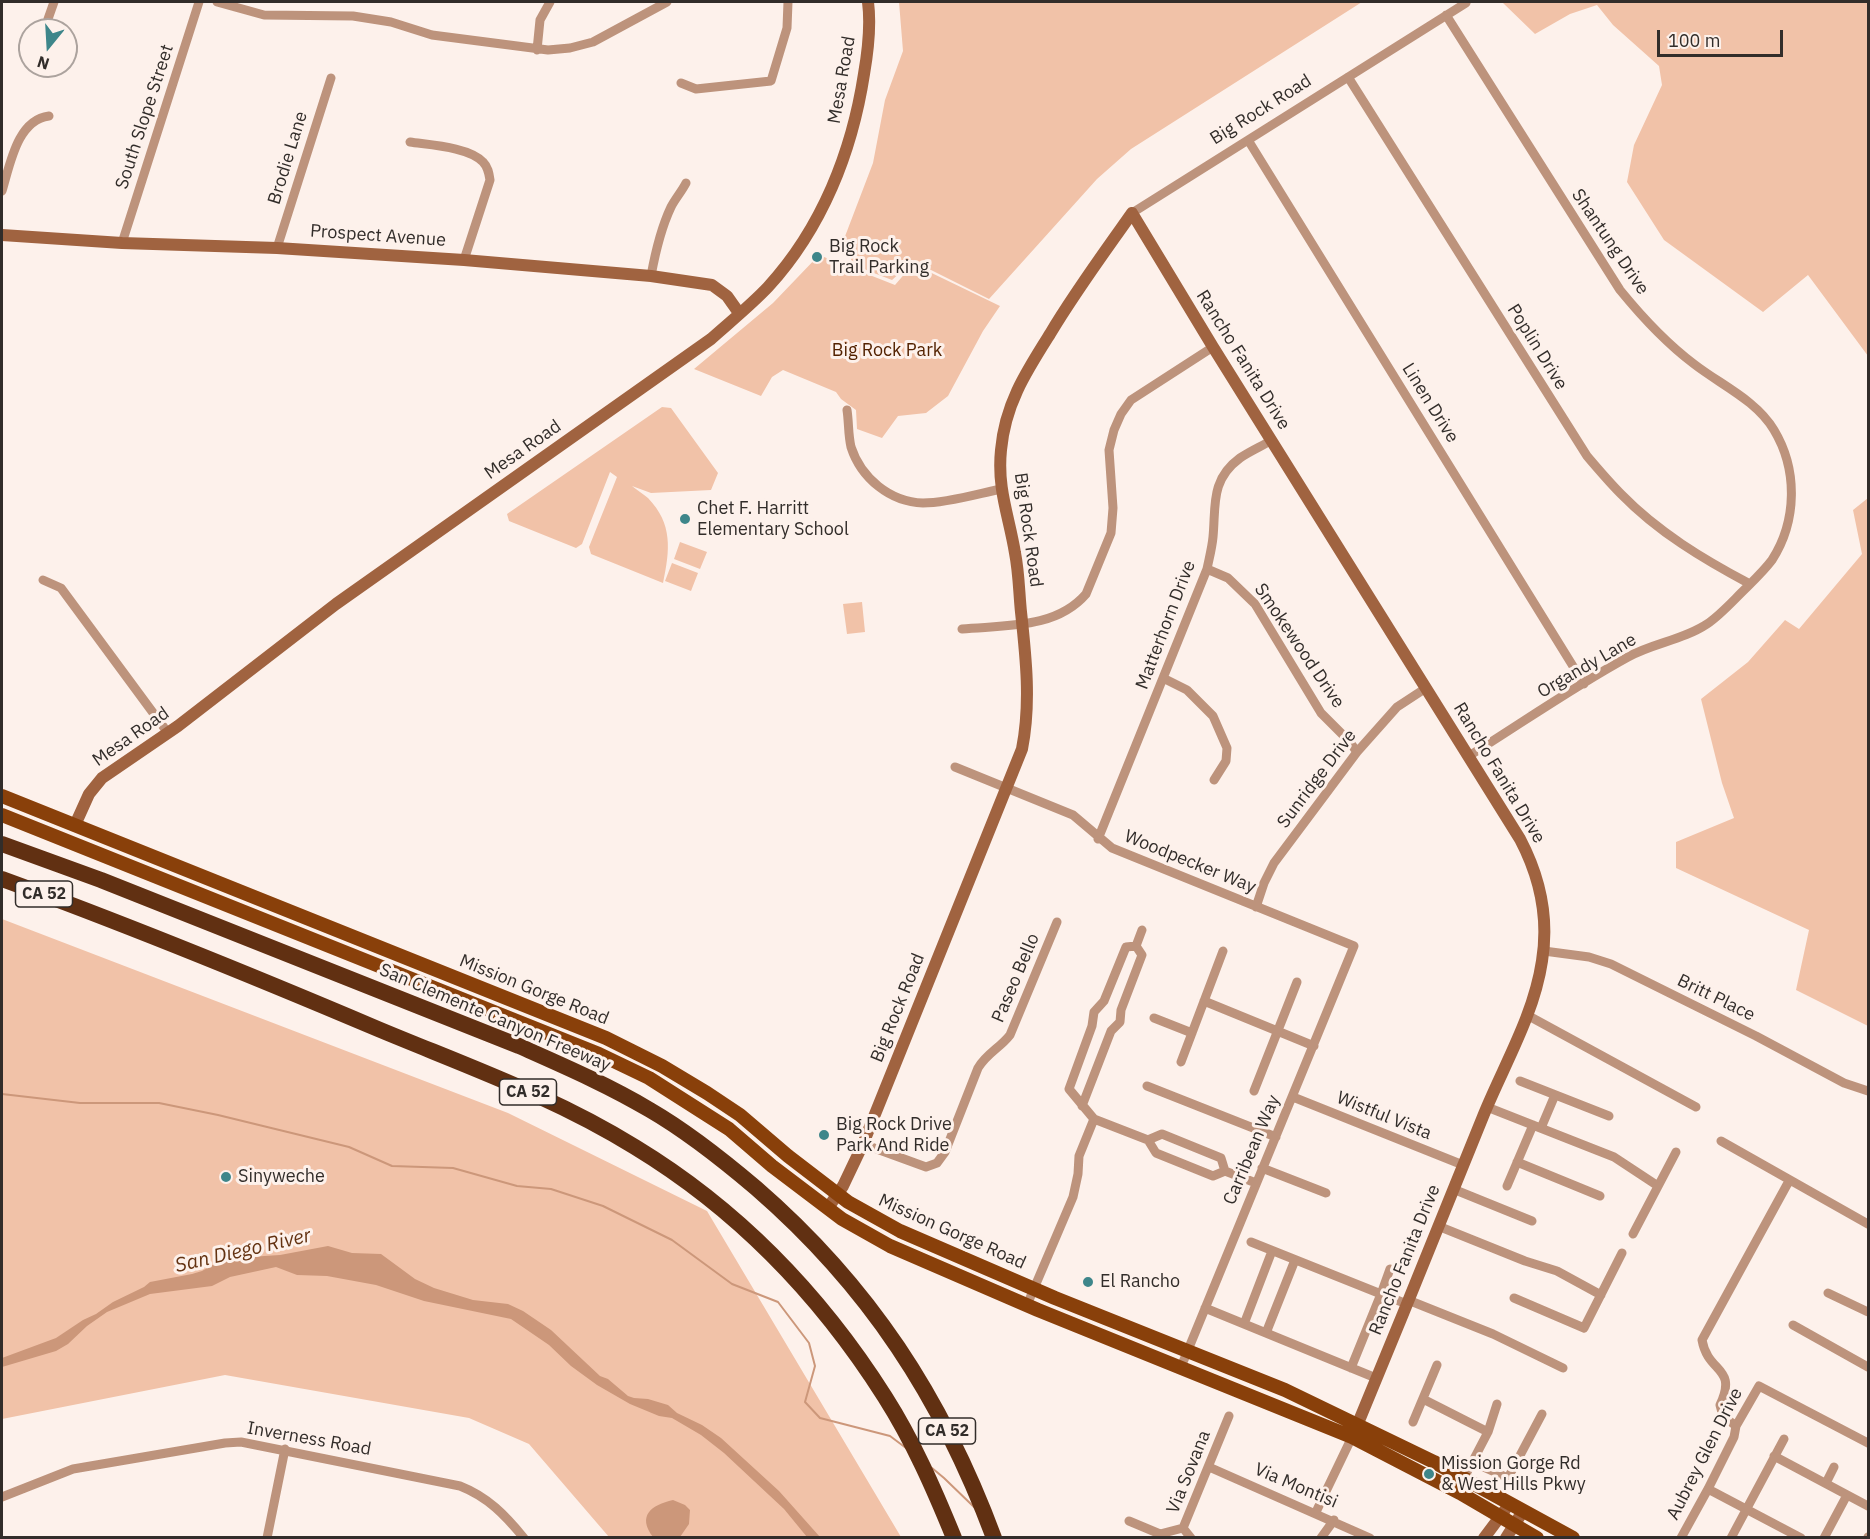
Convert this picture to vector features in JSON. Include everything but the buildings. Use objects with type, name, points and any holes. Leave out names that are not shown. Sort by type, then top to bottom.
[{"type":"highway","name":"San Clemente Canyon Freeway","points":[[2,844],[123,888],[519,1046],[586,1075],[651,1110],[708,1149],[783,1211],[825,1253],[887,1331],[916,1375],[945,1426],[977,1493],[994,1538]]},
{"type":"highway","name":"CA 52","points":[[2,879],[99,914],[555,1104],[634,1146],[688,1182],[749,1232],[778,1260],[839,1330],[886,1398],[934,1488],[954,1538]]},
{"type":"main road","name":"Mission Gorge Road","points":[[2,796],[615,1043],[662,1066],[740,1115],[788,1156],[864,1212],[900,1231],[1033,1289],[1285,1390],[1537,1538]]},
{"type":"main road","name":"Mission Gorge Road","points":[[2,815],[599,1054],[649,1078],[729,1129],[772,1166],[828,1208],[855,1227],[890,1246],[1088,1330],[1355,1431],[1464,1478],[1573,1538]]},
{"type":"main road","name":"Mesa Road","points":[[68,841],[75,825]]},
{"type":"main road","points":[[1088,1330],[1094,1324],[1124,1335],[1132,1329]]},
{"type":"street","points":[[48,18],[54,2]]},
{"type":"street","name":"South Slope Street","points":[[122,243],[199,2]]},
{"type":"street","points":[[217,2],[264,15],[372,18],[432,35],[537,50],[570,48],[593,42],[668,2]]},
{"type":"street","points":[[537,50],[540,20],[550,2]]},
{"type":"street","points":[[681,83],[696,89],[771,81],[787,28],[788,2]]},
{"type":"street","name":"Mesa Road","points":[[75,825],[89,794],[97,783],[117,767],[168,733],[336,604],[711,339],[768,288],[795,254],[831,191],[859,109],[868,55],[868,2]]},
{"type":"street","name":"Big Rock Road","points":[[828,1208],[838,1194],[863,1143],[1018,761],[1026,726],[1027,684],[1015,553],[1001,489],[1003,436],[1008,412],[1019,384],[1072,298],[1132,213],[1466,3]]},
{"type":"street","name":"Shantung Drive","points":[[1446,15],[1620,290],[1644,319],[1674,348],[1752,405],[1774,430],[1785,452],[1790,469],[1791,510],[1785,535],[1777,552],[1750,584]]},
{"type":"street","name":"Poplin Drive","points":[[1348,77],[1587,456],[1622,495],[1661,530],[1696,555],[1750,584]]},
{"type":"street","name":"Brodie Lane","points":[[277,248],[331,78]]},
{"type":"street","points":[[2,191],[17,144],[28,126],[40,117],[50,116]]},
{"type":"street","name":"Linen Drive","points":[[1248,140],[1584,684]]},
{"type":"street","points":[[410,142],[470,152],[488,169],[490,180],[464,260]]},
{"type":"street","points":[[651,276],[663,228],[672,204],[686,183]]},
{"type":"street","name":"Rancho Fanita Drive","points":[[1132,213],[1520,839],[1532,864],[1543,903],[1544,951],[1527,1015],[1453,1189],[1355,1431]]},
{"type":"street","name":"Prospect Avenue","points":[[2,235],[122,243],[277,248],[464,260],[651,276],[712,285],[727,296],[739,313]]},
{"type":"street","points":[[962,629],[1052,618],[1073,606],[1086,594],[1111,533],[1113,508],[1109,450],[1113,430],[1131,400],[1213,347]]},
{"type":"street","points":[[847,410],[852,449],[859,463],[870,479],[893,496],[931,503],[1001,489]]},
{"type":"street","name":"Matterhorn Drive","points":[[1098,839],[1207,569],[1213,538],[1214,501],[1223,476],[1239,459],[1272,440]]},
{"type":"street","name":"Smokewood Drive","points":[[1207,569],[1228,579],[1255,604],[1322,713],[1357,752]]},
{"type":"street","points":[[43,580],[61,588],[168,733]]},
{"type":"street","name":"Organdy Lane","points":[[1469,756],[1630,656],[1680,638],[1708,623],[1750,584]]},
{"type":"street","points":[[1163,678],[1188,690],[1213,716],[1227,748],[1226,761],[1214,780]]},
{"type":"street","name":"Sunridge Drive","points":[[1256,907],[1274,863],[1357,752],[1397,707],[1426,688]]},
{"type":"street","name":"Woodpecker Way","points":[[955,767],[1073,815],[1098,839],[1112,848],[1354,946]]},
{"type":"street","name":"Paseo Bello","points":[[863,1143],[926,1167],[938,1163],[945,1152],[978,1068],[985,1056],[1004,1044],[1010,1035],[1057,922]]},
{"type":"street","points":[[1136,946],[1142,930]]},
{"type":"street","points":[[1136,946],[1126,947],[1101,1003],[1094,1012],[1092,1026],[1070,1089],[1094,1119],[1148,1140],[1156,1153],[1213,1176],[1225,1172],[1256,1183]]},
{"type":"street","points":[[1080,1103],[1112,1031],[1120,1022],[1121,1010],[1142,955],[1136,946]]},
{"type":"street","name":"Carribean Way","points":[[1181,1367],[1354,946]]},
{"type":"street","points":[[1181,1062],[1223,951]]},
{"type":"street","name":"Britt Place","points":[[1544,951],[1589,957],[1611,964],[1844,1083],[1869,1091]]},
{"type":"street","points":[[1254,1091],[1298,982]]},
{"type":"street","points":[[1204,1001],[1314,1046]]},
{"type":"street","points":[[1101,1003],[1112,1004],[1121,1010]]},
{"type":"street","points":[[1527,1015],[1696,1107]]},
{"type":"street","points":[[1155,1018],[1192,1033]]},
{"type":"street","points":[[1520,1080],[1609,1116]]},
{"type":"street","points":[[1147,1086],[1276,1137]]},
{"type":"street","points":[[1508,1186],[1517,1162],[1555,1095]]},
{"type":"street","name":"Wistful Vista","points":[[1293,1097],[1463,1165]]},
{"type":"street","points":[[1487,1107],[1614,1157],[1658,1185]]},
{"type":"street","points":[[1027,1305],[1073,1197],[1079,1156],[1094,1119]]},
{"type":"street","points":[[1148,1140],[1162,1134],[1221,1158],[1225,1172]]},
{"type":"street","points":[[1721,1141],[1869,1224]]},
{"type":"street","points":[[1633,1234],[1676,1152]]},
{"type":"street","points":[[1517,1162],[1600,1196]]},
{"type":"street","points":[[1262,1168],[1326,1193]]},
{"type":"street","points":[[1736,1426],[1723,1416],[1720,1405],[1727,1390],[1726,1379],[1704,1352],[1702,1340],[1789,1181]]},
{"type":"street","points":[[1453,1189],[1532,1221]]},
{"type":"street","points":[[1438,1226],[1525,1261],[1557,1271],[1601,1295]]},
{"type":"street","points":[[1251,1242],[1381,1294],[1493,1335],[1563,1368]]},
{"type":"street","points":[[1244,1324],[1272,1251]]},
{"type":"street","points":[[1514,1298],[1584,1328],[1622,1253]]},
{"type":"street","points":[[1266,1333],[1295,1260]]},
{"type":"street","points":[[1351,1368],[1390,1269]]},
{"type":"street","points":[[1828,1293],[1869,1312]]},
{"type":"street","points":[[1204,1308],[1376,1378]]},
{"type":"street","points":[[1793,1325],[1869,1366]]},
{"type":"street","points":[[1413,1422],[1437,1365]]},
{"type":"street","name":"Aubrey Glen Drive","points":[[1681,1538],[1734,1437],[1736,1426],[1759,1386],[1869,1443]]},
{"type":"street","points":[[1423,1399],[1488,1432]]},
{"type":"street","points":[[1464,1478],[1488,1432],[1497,1404]]},
{"type":"street","points":[[1472,1462],[1508,1478],[1542,1414]]},
{"type":"street","name":"Via Sovana","points":[[1191,1538],[1184,1528],[1229,1416]]},
{"type":"street","points":[[1316,1512],[1355,1431]]},
{"type":"street","points":[[1731,1538],[1784,1439]]},
{"type":"street","name":"Inverness Road","points":[[2,1497],[73,1469],[241,1442],[285,1449],[460,1486],[495,1505],[524,1538]]},
{"type":"street","points":[[267,1538],[285,1449]]},
{"type":"street","points":[[1774,1456],[1869,1506]]},
{"type":"street","name":"Via Montisi","points":[[1209,1467],[1316,1512],[1370,1538]]},
{"type":"street","points":[[1826,1483],[1834,1467]]},
{"type":"street","points":[[1708,1489],[1801,1538]]},
{"type":"street","points":[[1824,1538],[1847,1495]]},
{"type":"street","points":[[1484,1538],[1509,1503]]},
{"type":"street","points":[[1506,1538],[1523,1511]]},
{"type":"street","points":[[1321,1538],[1334,1520]]},
{"type":"street","points":[[1129,1521],[1160,1534],[1184,1528]]},
{"type":"green space","points":[[899,2],[1362,2],[1131,149],[1097,179],[989,299],[913,261],[892,280],[853,265],[844,239],[873,163],[885,100],[903,51]]},
{"type":"green space","points":[[1502,2],[1868,2],[1868,356],[1808,275],[1763,312],[1664,240],[1627,182],[1634,145],[1662,85],[1659,66],[1613,25],[1597,5],[1570,14],[1535,34]]},
{"type":"green space","name":"Big Rock Park","points":[[819,255],[895,285],[913,264],[1000,306],[983,331],[948,396],[926,413],[898,416],[882,438],[857,429],[856,410],[841,399],[836,392],[783,370],[772,377],[761,396],[694,369],[773,303]]},
{"type":"green space","points":[[662,407],[671,408],[718,473],[711,490],[651,493],[632,486],[648,498],[666,528],[668,548],[663,583],[591,554],[589,547],[617,477],[610,472],[582,544],[576,548],[509,521],[507,514]]},
{"type":"green space","points":[[1868,498],[1868,1026],[1796,990],[1809,930],[1676,868],[1676,842],[1734,818],[1722,783],[1701,699],[1748,662],[1785,620],[1799,629],[1862,554],[1853,510]]},
{"type":"green space","points":[[680,542],[707,552],[700,569],[674,559]]},
{"type":"green space","points":[[672,563],[698,573],[691,591],[665,581]]},
{"type":"green space","points":[[862,602],[865,632],[847,634],[843,604]]},
{"type":"green space","points":[[2,919],[508,1113],[707,1211],[901,1537],[609,1537],[529,1444],[469,1418],[225,1375],[2,1419]]},
{"type":"shaded area","points":[[328,1246],[352,1253],[381,1254],[415,1279],[434,1288],[473,1300],[508,1304],[523,1311],[551,1330],[600,1376],[608,1379],[628,1396],[668,1405],[677,1413],[702,1425],[721,1438],[779,1491],[820,1537],[807,1537],[784,1509],[724,1453],[701,1435],[672,1418],[659,1416],[630,1404],[597,1385],[571,1366],[549,1345],[511,1319],[424,1301],[376,1285],[327,1276],[297,1275],[276,1267],[230,1277],[212,1286],[150,1294],[107,1312],[56,1351],[2,1367],[2,1358],[56,1338],[150,1282],[192,1274],[218,1262],[280,1255]]},
{"type":"shaded area","points":[[673,1500],[690,1510],[689,1524],[680,1537],[653,1537],[648,1530],[646,1517],[653,1508]]},
{"type":"waterway","points":[[2,1094],[80,1103],[159,1103],[349,1147],[392,1166],[453,1168],[517,1186],[551,1189],[603,1206],[672,1240],[732,1284],[778,1302],[809,1343],[815,1366],[805,1402],[820,1418],[890,1436],[906,1448]]},
{"type":"waterway","points":[[932,1468],[974,1507]]},
{"type":"place","name":"Big Rock Trail Parking","points":[[817,257]]},
{"type":"place","name":"Chet F. Harritt Elementary School","points":[[685,519]]},
{"type":"place","name":"Big Rock Drive Park And Ride","points":[[824,1135]]},
{"type":"place","name":"Sinyweche","points":[[226,1177]]},
{"type":"place","name":"El Rancho","points":[[1088,1282]]},
{"type":"place","name":"Mission Gorge Rd & West Hills Pkwy","points":[[1429,1474]]},
{"type":"water label","name":"San Diego River","points":[[243,1251]]}]
